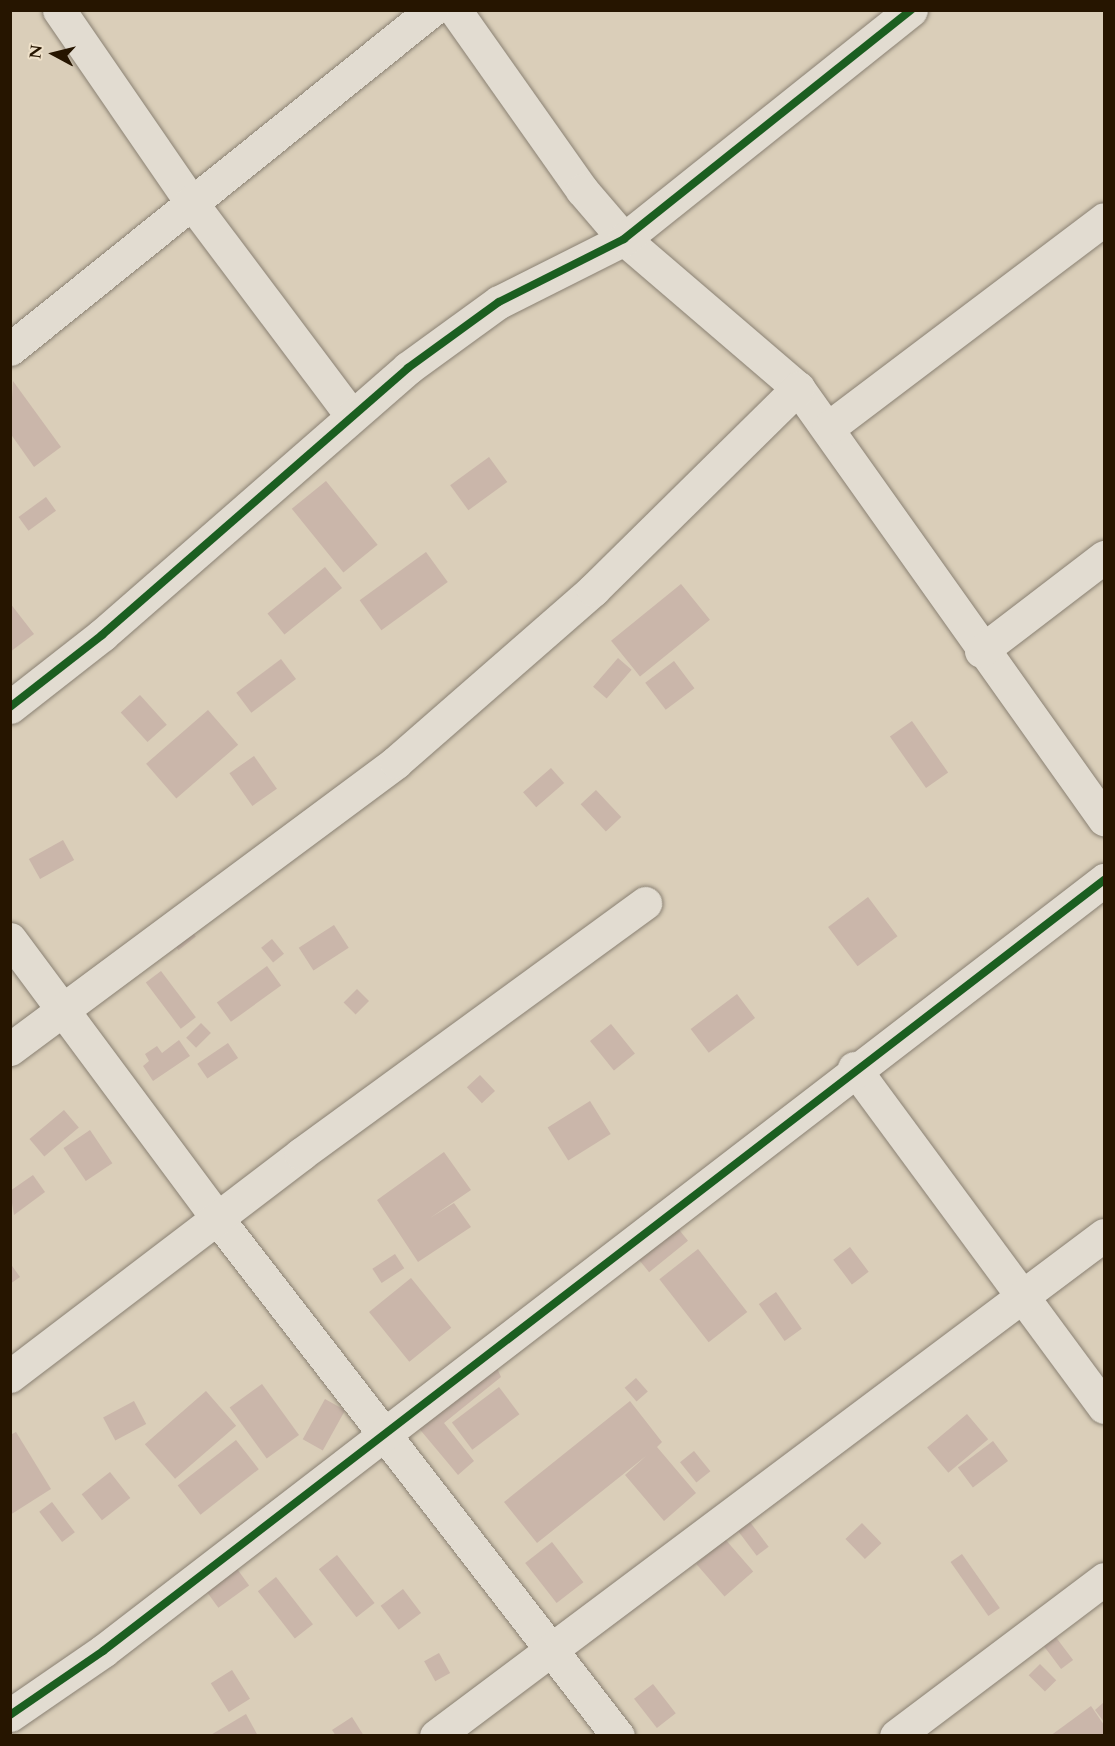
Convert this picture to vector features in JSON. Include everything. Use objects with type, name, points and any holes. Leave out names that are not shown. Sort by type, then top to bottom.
[{"type":"street","points":[[59,10],[191,202],[351,415]]},
{"type":"street","points":[[10,349],[432,10]]},
{"type":"street","points":[[455,10],[582,190],[624,238],[798,388],[981,651],[1104,819]]},
{"type":"street","points":[[10,707],[102,635],[351,415],[499,302],[624,238],[911,10]]},
{"type":"street","points":[[828,428],[1104,219]]},
{"type":"street","points":[[10,1049],[396,762],[593,590],[798,388]]},
{"type":"street","points":[[981,651],[1104,557]]},
{"type":"street","points":[[10,1714],[103,1650],[854,1068],[1104,880]]},
{"type":"street","points":[[10,1376],[217,1218],[645,903]]},
{"type":"street","points":[[10,939],[217,1218],[618,1736]]},
{"type":"street","points":[[854,1068],[1104,1407]]},
{"type":"street","points":[[436,1736],[1020,1295],[1104,1235]]},
{"type":"street","points":[[896,1736],[1104,1579]]},
{"type":"building","points":[[13,381],[61,447],[34,467],[10,433]]},
{"type":"building","points":[[489,457],[507,482],[468,510],[450,485]]},
{"type":"building","points":[[326,481],[378,545],[343,572],[292,509]]},
{"type":"building","points":[[46,497],[56,511],[28,531],[18,517]]},
{"type":"building","points":[[426,552],[448,582],[381,630],[360,600]]},
{"type":"building","points":[[325,567],[342,588],[284,635],[267,614]]},
{"type":"building","points":[[681,584],[710,620],[640,676],[611,641]]},
{"type":"building","points":[[10,603],[34,634],[10,652]]},
{"type":"building","points":[[618,658],[632,670],[607,698],[593,687]]},
{"type":"building","points":[[281,659],[296,679],[251,713],[236,693]]},
{"type":"building","points":[[674,661],[694,688],[666,710],[645,683]]},
{"type":"building","points":[[140,695],[167,725],[147,742],[121,712]]},
{"type":"building","points":[[208,710],[238,745],[176,799],[146,764]]},
{"type":"building","points":[[912,721],[948,773],[926,788],[890,736]]},
{"type":"building","points":[[254,756],[277,789],[252,806],[229,773]]},
{"type":"building","points":[[551,768],[564,783],[536,807],[523,792]]},
{"type":"building","points":[[596,790],[621,817],[606,831],[581,804]]},
{"type":"building","points":[[63,840],[74,860],[40,879],[29,859]]},
{"type":"building","points":[[868,897],[897,936],[858,966],[828,927]]},
{"type":"building","points":[[186,924],[196,937],[179,950],[169,938]]},
{"type":"building","points":[[334,925],[349,948],[313,971],[299,948]]},
{"type":"building","points":[[272,939],[284,954],[273,963],[261,948]]},
{"type":"building","points":[[267,966],[281,985],[231,1022],[217,1002]]},
{"type":"building","points":[[161,971],[196,1017],[181,1029],[146,982]]},
{"type":"building","points":[[357,989],[369,1001],[356,1014],[344,1002]]},
{"type":"building","points":[[737,994],[755,1018],[709,1053],[691,1029]]},
{"type":"building","points":[[201,1023],[211,1033],[196,1048],[186,1038]]},
{"type":"building","points":[[611,1024],[635,1054],[614,1071],[590,1041]]},
{"type":"building","points":[[179,1040],[190,1056],[153,1081],[143,1066],[149,1061],[145,1054],[157,1046],[162,1053]]},
{"type":"building","points":[[228,1043],[238,1058],[207,1079],[197,1064]]},
{"type":"building","points":[[480,1075],[495,1091],[482,1103],[467,1087]]},
{"type":"building","points":[[590,1101],[611,1134],[568,1161],[548,1127]]},
{"type":"building","points":[[64,1110],[79,1128],[44,1157],[30,1139]]},
{"type":"building","points":[[90,1130],[112,1163],[86,1181],[63,1148]]},
{"type":"building","points":[[444,1152],[471,1190],[430,1218],[454,1203],[471,1227],[418,1262],[377,1200]]},
{"type":"building","points":[[33,1175],[45,1192],[14,1215],[10,1191]]},
{"type":"building","points":[[676,1226],[688,1241],[649,1272],[637,1257]]},
{"type":"building","points":[[850,1247],[869,1272],[852,1284],[833,1260]]},
{"type":"building","points":[[698,1249],[747,1312],[709,1342],[659,1279]]},
{"type":"building","points":[[395,1254],[404,1268],[382,1283],[372,1269]]},
{"type":"building","points":[[10,1263],[20,1277],[10,1284]]},
{"type":"building","points":[[411,1278],[451,1328],[409,1362],[369,1312]]},
{"type":"building","points":[[776,1292],[802,1329],[785,1341],[759,1304]]},
{"type":"building","points":[[496,1366],[501,1377],[444,1423],[474,1461],[458,1475],[417,1426]]},
{"type":"building","points":[[636,1378],[648,1392],[636,1401],[625,1388]]},
{"type":"building","points":[[262,1384],[299,1435],[267,1458],[230,1408]]},
{"type":"building","points":[[499,1387],[519,1414],[472,1450],[452,1423]]},
{"type":"building","points":[[206,1391],[236,1426],[175,1479],[145,1444]]},
{"type":"building","points":[[325,1399],[345,1410],[323,1450],[303,1439]]},
{"type":"building","points":[[134,1401],[146,1424],[115,1440],[103,1417]]},
{"type":"building","points":[[630,1401],[662,1442],[657,1447],[696,1493],[664,1521],[625,1475],[646,1456],[537,1543],[504,1502]]},
{"type":"building","points":[[967,1414],[988,1439],[948,1473],[927,1447]]},
{"type":"building","points":[[16,1432],[51,1489],[10,1515],[10,1435]]},
{"type":"building","points":[[236,1440],[259,1469],[200,1515],[178,1486]]},
{"type":"building","points":[[993,1441],[1008,1461],[973,1487],[958,1467]]},
{"type":"building","points":[[694,1451],[710,1471],[696,1483],[680,1462]]},
{"type":"building","points":[[110,1472],[130,1498],[102,1520],[82,1494]]},
{"type":"building","points":[[52,1502],[75,1532],[62,1542],[39,1512]]},
{"type":"building","points":[[750,1522],[769,1547],[757,1556],[738,1531]]},
{"type":"building","points":[[862,1523],[881,1543],[865,1559],[845,1539]]},
{"type":"building","points":[[725,1539],[753,1571],[725,1596],[696,1564]]},
{"type":"building","points":[[552,1542],[583,1582],[557,1603],[525,1563]]},
{"type":"building","points":[[962,1554],[1000,1608],[988,1616],[951,1562]]},
{"type":"building","points":[[337,1555],[375,1603],[356,1617],[319,1569]]},
{"type":"building","points":[[235,1566],[249,1585],[218,1608],[204,1588]]},
{"type":"building","points":[[276,1577],[313,1624],[295,1638],[258,1591]]},
{"type":"building","points":[[403,1589],[421,1613],[399,1630],[381,1606]]},
{"type":"building","points":[[1055,1636],[1073,1660],[1061,1669],[1043,1645]]},
{"type":"building","points":[[439,1653],[450,1673],[435,1681],[424,1661]]},
{"type":"building","points":[[1040,1664],[1056,1680],[1045,1692],[1029,1675]]},
{"type":"building","points":[[232,1670],[250,1699],[229,1712],[211,1683]]},
{"type":"building","points":[[653,1684],[676,1713],[657,1728],[634,1699]]},
{"type":"building","points":[[1104,1702],[1104,1722],[1095,1710]]},
{"type":"building","points":[[1091,1706],[1104,1725],[1104,1736],[1050,1736]]},
{"type":"building","points":[[246,1714],[258,1736],[209,1736]]},
{"type":"building","points":[[352,1717],[364,1736],[336,1736],[332,1730]]},
{"type":"cycle path","points":[[10,707],[102,635],[408,368],[499,302],[624,239],[911,10]]},
{"type":"cycle path","points":[[10,1715],[103,1651],[1104,880]]}]
